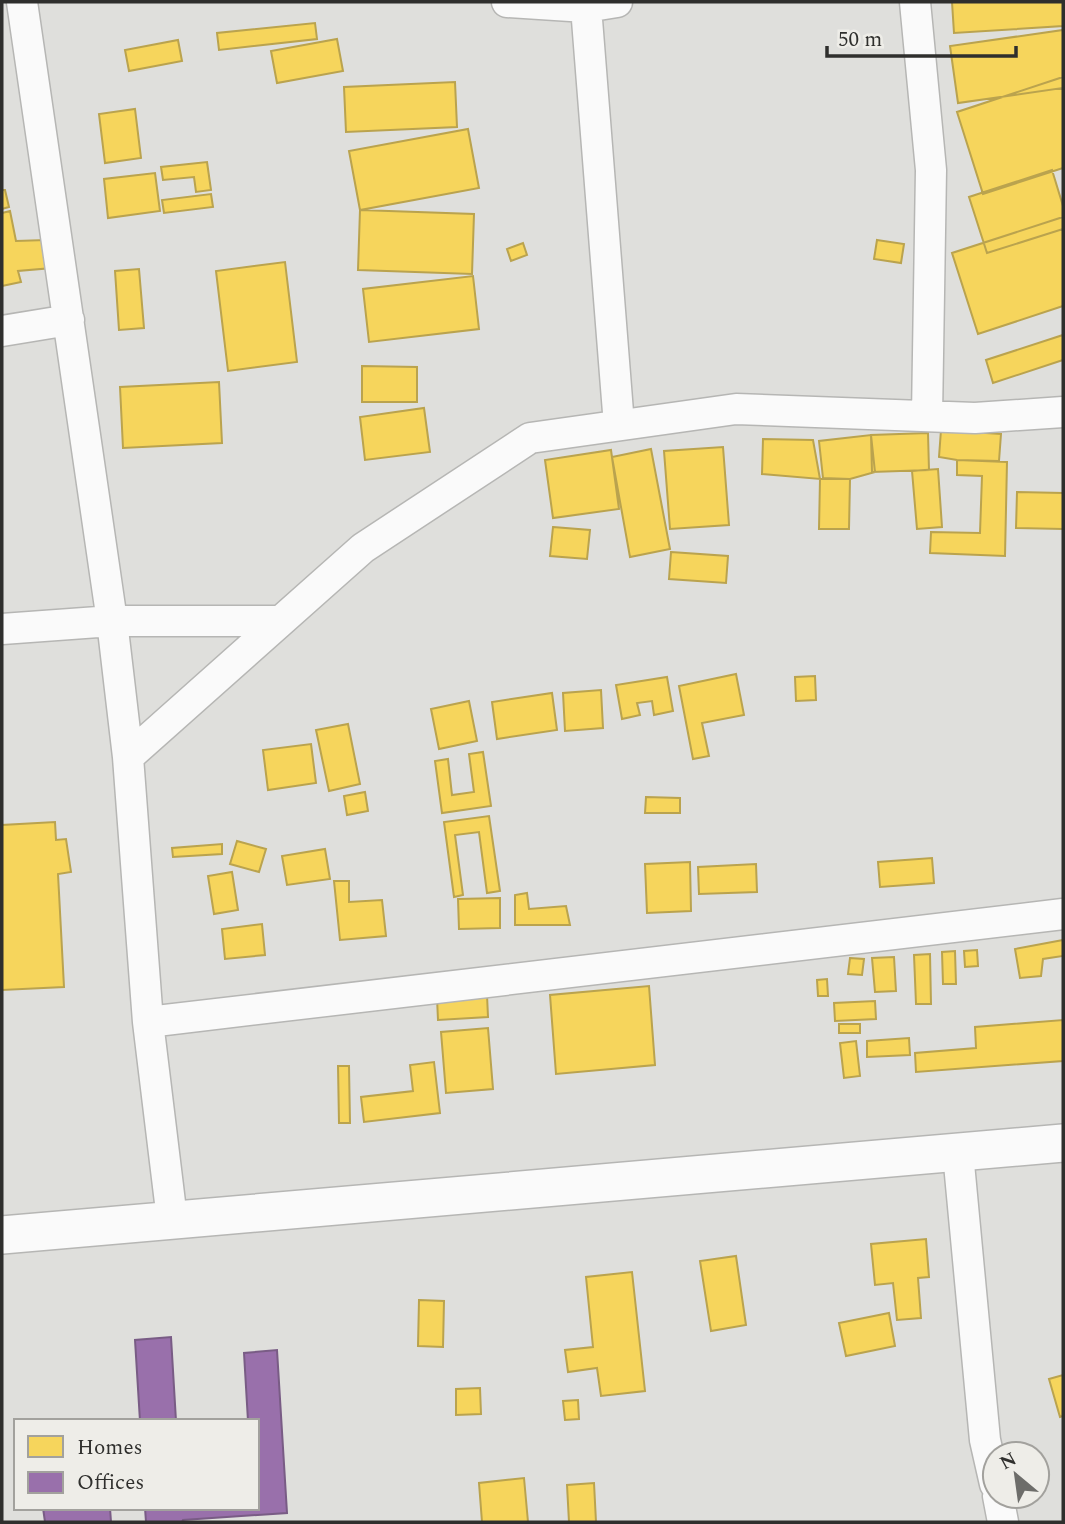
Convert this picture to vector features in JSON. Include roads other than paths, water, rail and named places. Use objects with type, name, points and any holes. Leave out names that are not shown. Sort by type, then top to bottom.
[{"type":"street","points":[[22,2],[112,621],[128,757],[148,1023],[172,1219]]},
{"type":"street","points":[[507,2],[586,8],[617,2]]},
{"type":"street","points":[[915,2],[932,170],[927,416]]},
{"type":"street","points":[[586,8],[619,425]]},
{"type":"street","points":[[2,331],[69,320]]},
{"type":"street","points":[[128,757],[363,548],[530,438],[736,408],[975,418],[1063,412]]},
{"type":"street","points":[[2,629],[112,621],[280,621]]},
{"type":"street","points":[[148,1023],[1063,914]]},
{"type":"street","points":[[2,1235],[1063,1143]]},
{"type":"street","points":[[958,1153],[985,1440]]}]
